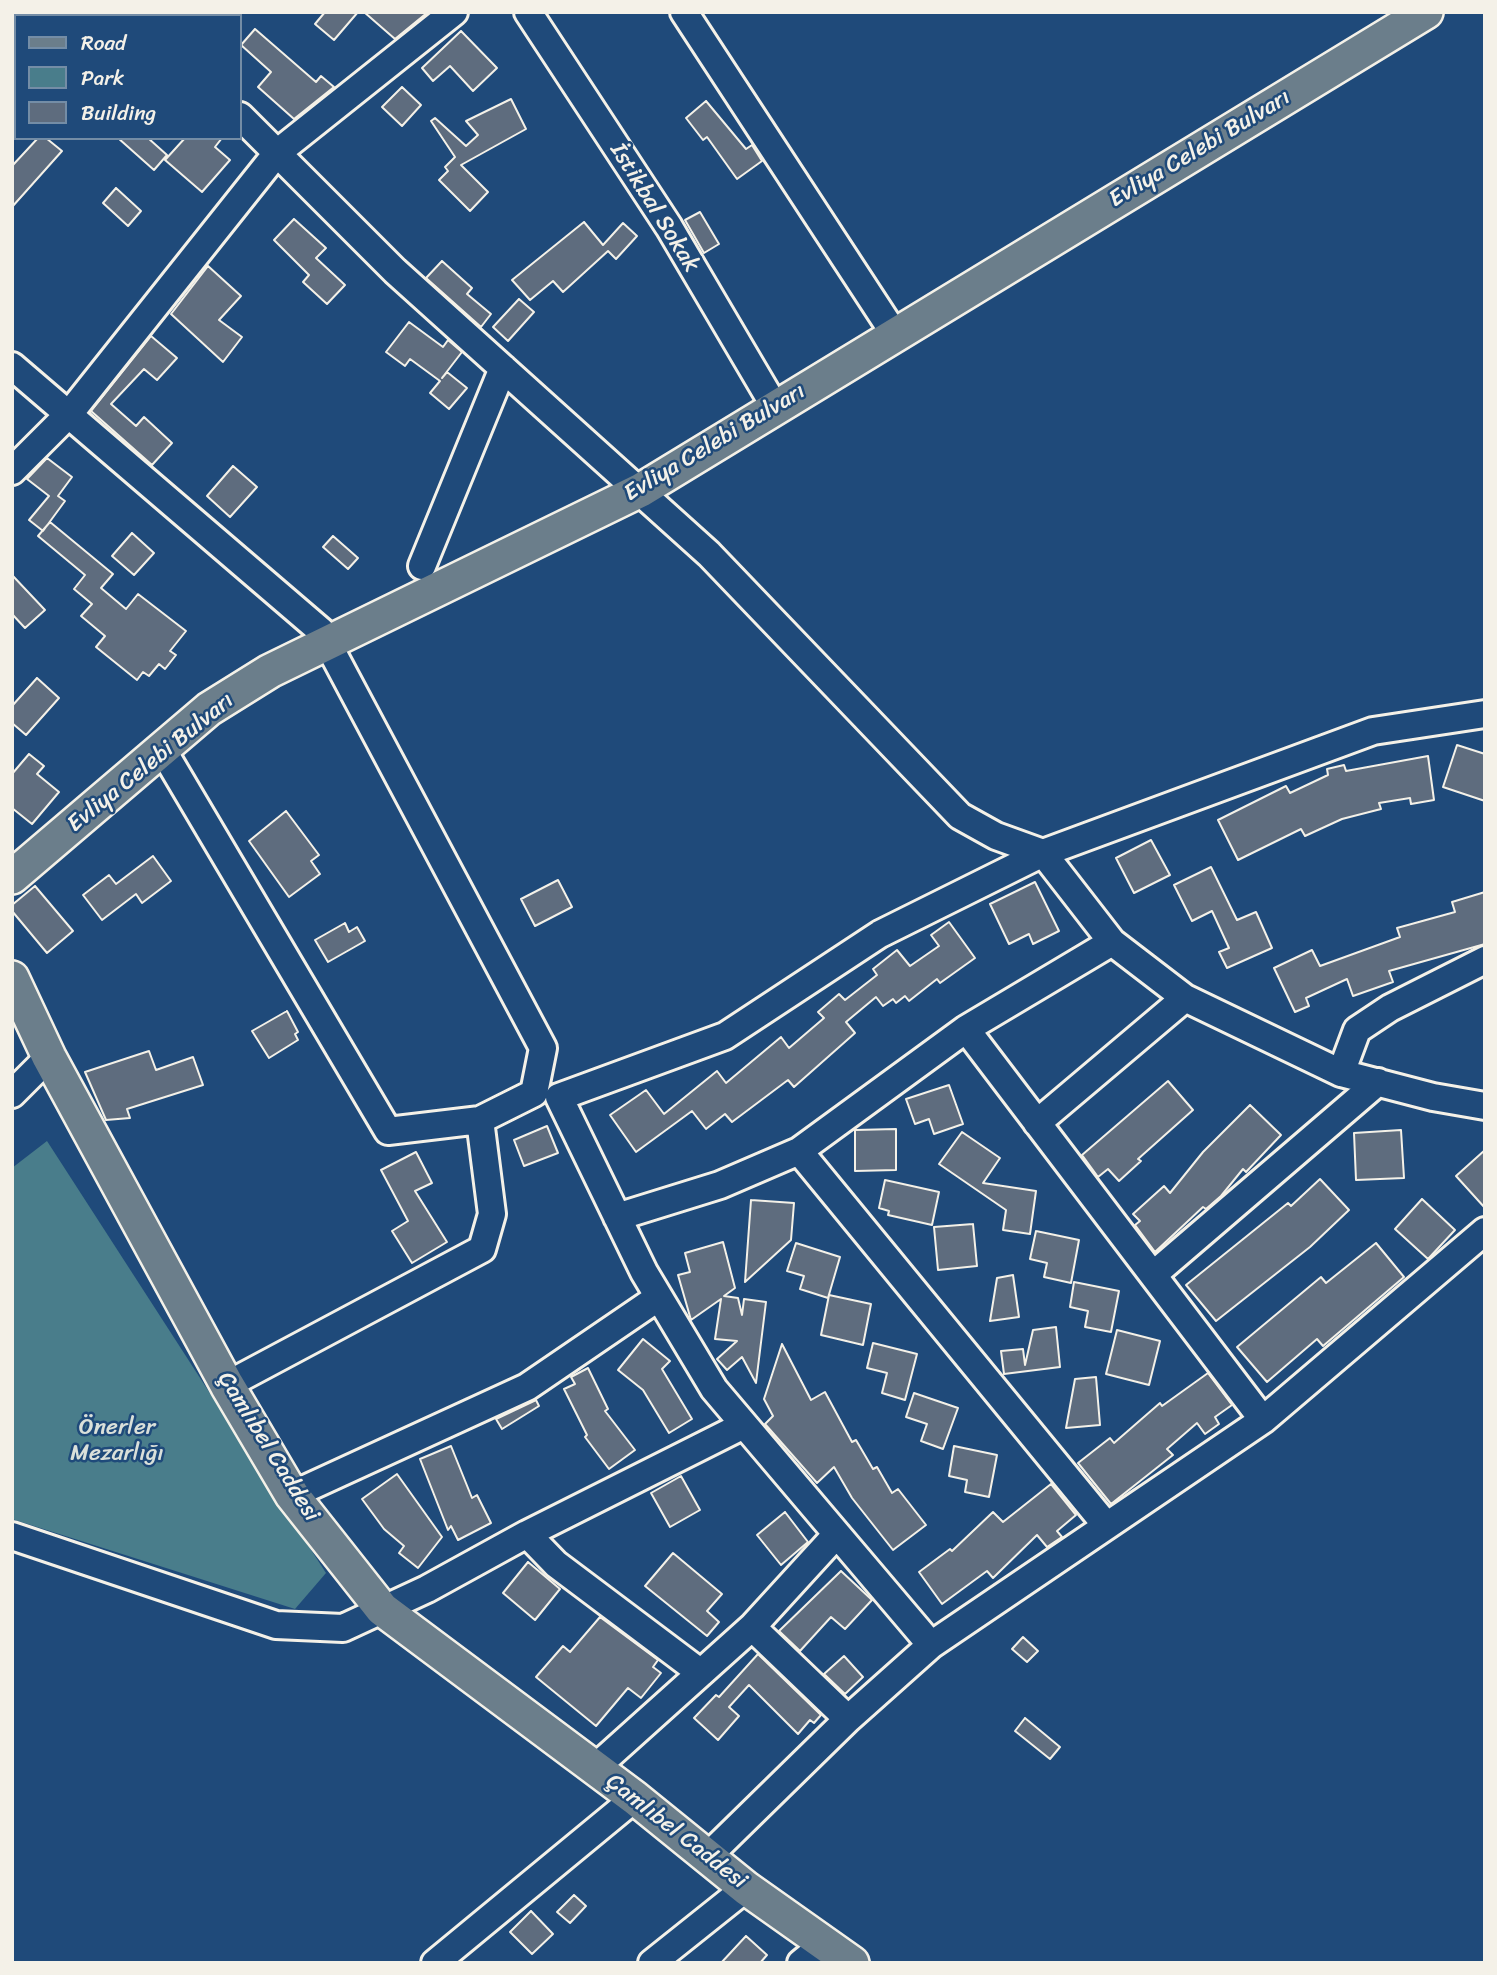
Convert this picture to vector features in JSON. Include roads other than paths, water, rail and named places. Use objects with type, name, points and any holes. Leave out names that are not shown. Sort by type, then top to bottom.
[{"type":"main road","name":"Evliya Celebi Bulvarı","points":[[12,877],[209,709],[270,671],[641,490],[1426,12]]},
{"type":"main road","name":"Çamlıbel Caddesi","points":[[12,978],[50,1058],[228,1385],[292,1495],[382,1609],[635,1798],[746,1888],[812,1954],[852,1963]]},
{"type":"street","points":[[12,471],[70,413],[277,153],[454,12]]},
{"type":"street","name":"İstikbal Sokak","points":[[528,12],[669,227],[775,407]]},
{"type":"street","points":[[684,12],[888,324]]},
{"type":"street","points":[[242,118],[395,271],[709,554],[960,816],[996,836],[1043,853],[1112,942],[1185,998],[1341,1073],[1485,1106]]},
{"type":"street","points":[[12,366],[321,631],[543,1048],[534,1093],[480,1120],[388,1131],[162,749]]},
{"type":"street","points":[[422,566],[503,368]]},
{"type":"street","points":[[931,1644],[714,1390],[659,1297],[559,1097],[725,1036],[880,934],[1043,853],[1373,731],[1485,714]]},
{"type":"street","points":[[617,1217],[720,1185],[799,1151],[966,1029],[1112,942]]},
{"type":"street","points":[[1341,1073],[1357,1030],[1390,1008],[1485,960]]},
{"type":"street","points":[[1037,1123],[1185,998]]},
{"type":"street","points":[[966,1029],[1263,1420]]},
{"type":"street","points":[[12,1094],[50,1058]]},
{"type":"street","points":[[1153,1275],[1378,1082]]},
{"type":"street","points":[[228,1385],[482,1249],[492,1214],[480,1120]]},
{"type":"street","points":[[799,1151],[1106,1525]]},
{"type":"street","points":[[707,1857],[848,1719],[931,1644],[1263,1420],[1485,1231]]},
{"type":"street","points":[[292,1495],[527,1387],[659,1297]]},
{"type":"street","points":[[12,1536],[276,1625],[343,1628],[428,1588],[527,1534],[744,1425]]},
{"type":"street","points":[[527,1534],[556,1564],[701,1673]]},
{"type":"street","points":[[595,1768],[752,1627],[837,1534]]},
{"type":"street","points":[[752,1627],[848,1719]]},
{"type":"street","points":[[435,1963],[635,1798]]},
{"type":"street","points":[[652,1963],[746,1888]]},
{"type":"park label","name":"Önerler Mezarlığı","points":[[117,1441]]}]
